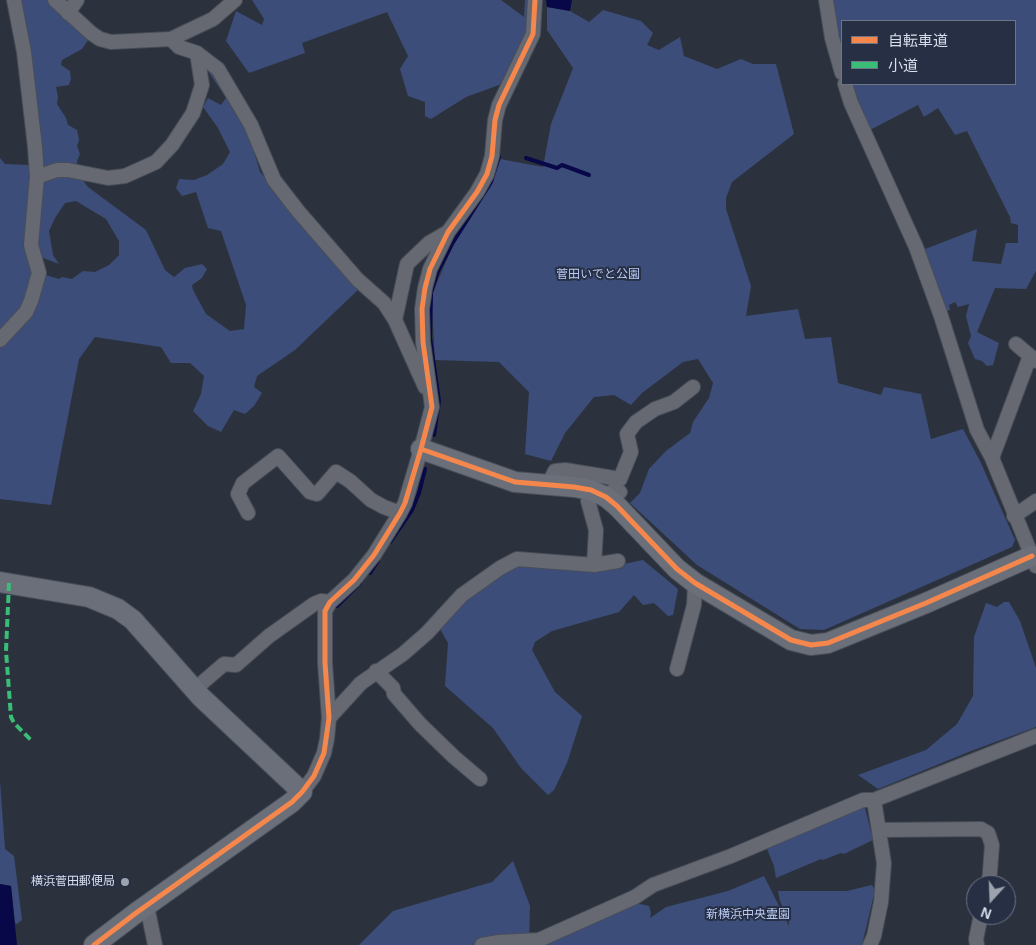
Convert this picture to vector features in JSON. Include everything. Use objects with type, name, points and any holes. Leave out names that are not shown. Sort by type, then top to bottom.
[{"type":"street","points":[[0,340],[26,312],[37,280],[38,266],[31,245],[37,177],[35,147],[24,52],[14,0]]},
{"type":"street","points":[[55,0],[91,33],[100,39],[111,42],[171,39],[213,19],[235,0]]},
{"type":"street","points":[[68,13],[77,0]]},
{"type":"street","points":[[94,945],[292,802],[314,776],[324,753],[329,718],[324,663],[325,611],[330,602],[362,572],[405,503],[432,406],[423,342],[422,309],[425,288],[430,270],[448,232],[477,192],[487,174],[492,156],[495,120],[499,105],[533,34],[535,0]]},
{"type":"street","points":[[826,0],[832,38],[841,70]]},
{"type":"street","points":[[171,39],[179,47],[197,53],[218,69],[251,125],[274,180],[298,211],[357,279],[384,303],[396,320],[430,396]]},
{"type":"street","points":[[37,177],[57,170],[68,170],[108,178],[125,176],[156,162],[172,145],[193,113],[202,85],[197,53]]},
{"type":"street","points":[[421,449],[515,482],[606,493],[677,569],[696,583],[791,640],[811,645],[837,639],[1034,561],[1014,516],[992,458],[977,430],[941,316],[916,247],[851,103],[845,85]]},
{"type":"street","points":[[396,320],[408,264],[429,244],[448,232]]},
{"type":"street","points":[[992,458],[1033,359],[1016,344]]},
{"type":"street","points":[[548,485],[555,471],[565,470],[620,479],[631,452],[627,434],[636,422],[655,408],[674,402],[693,387]]},
{"type":"street","points":[[248,513],[238,494],[243,482],[278,456],[310,492],[317,494],[336,472],[350,481],[371,500],[400,513]]},
{"type":"street","points":[[594,565],[596,530],[588,501],[606,493]]},
{"type":"street","points":[[1014,516],[1036,501]]},
{"type":"street","points":[[329,718],[361,683],[403,654],[427,633],[462,595],[516,559],[594,565],[618,561]]},
{"type":"street","points":[[0,582],[89,597],[118,609],[133,620],[201,697],[302,792]]},
{"type":"street","points":[[677,669],[694,604],[696,583]]},
{"type":"street","points":[[195,689],[224,664],[236,665],[269,636],[314,604],[321,601],[330,602]]},
{"type":"street","points":[[376,671],[420,724],[480,779]]},
{"type":"street","points":[[482,945],[499,942],[539,940],[635,897],[654,885],[731,856],[863,800],[874,800],[1036,736]]},
{"type":"street","points":[[870,945],[874,936],[880,902],[884,864],[874,800]]},
{"type":"street","points":[[879,830],[981,829],[988,833],[992,845],[993,857],[990,875]]},
{"type":"street","points":[[146,906],[155,945]]},
{"type":"street","points":[[976,945],[980,925]]},
{"type":"green space","points":[[21,0],[53,0],[64,13],[91,36],[82,49],[62,60],[61,65],[70,71],[71,79],[69,85],[56,87],[57,104],[68,125],[77,130],[79,140],[77,146],[80,154],[77,161],[78,174],[88,187],[146,230],[165,270],[174,277],[185,268],[202,264],[207,269],[202,278],[192,285],[206,314],[230,331],[244,329],[246,305],[221,231],[208,228],[196,192],[182,196],[176,188],[179,179],[194,180],[207,175],[223,164],[230,152],[218,128],[203,107],[208,98],[221,105],[226,98],[206,68],[206,62],[222,80],[234,101],[250,138],[260,172],[360,288],[295,350],[257,376],[254,387],[262,393],[254,406],[245,414],[234,410],[221,432],[208,426],[193,411],[201,394],[204,376],[190,363],[171,363],[161,347],[95,337],[79,359],[51,505],[0,499],[0,158],[5,164],[28,165],[35,173],[23,247],[36,272],[59,279],[62,277],[72,279],[83,271],[95,272],[109,265],[119,255],[119,241],[106,219],[76,201],[65,203],[49,231],[53,255],[59,264],[38,256],[34,239],[41,172],[40,136]]},
{"type":"green space","points":[[252,0],[501,0],[524,17],[525,0],[531,0],[532,25],[518,59],[499,85],[466,97],[431,119],[425,116],[425,102],[408,96],[400,69],[408,56],[387,12],[302,43],[305,53],[249,73],[226,41],[236,11],[262,25],[264,19]]},
{"type":"green space","points":[[832,0],[1036,0],[1036,271],[1026,289],[995,288],[977,332],[999,343],[993,365],[987,366],[982,361],[975,359],[968,343],[971,336],[966,316],[969,304],[958,307],[955,302],[949,305],[950,310],[943,312],[920,251],[977,229],[972,261],[1001,264],[1006,243],[1018,243],[1018,225],[1011,223],[1010,217],[967,131],[955,135],[938,108],[924,117],[918,105],[870,130],[852,85],[1016,85],[1016,20],[841,20],[841,43]]},
{"type":"green space","name":"菅田いでと公園","points":[[547,7],[570,11],[589,22],[603,10],[641,21],[653,33],[647,45],[659,50],[680,37],[684,56],[717,69],[741,59],[753,64],[776,64],[794,134],[732,182],[726,198],[726,209],[751,286],[746,316],[798,309],[805,339],[831,337],[838,383],[881,395],[884,387],[921,394],[931,439],[963,429],[981,463],[1015,540],[1012,547],[824,630],[800,629],[697,565],[630,503],[640,493],[649,469],[666,451],[690,433],[693,422],[709,398],[713,383],[698,359],[683,362],[642,393],[631,405],[614,395],[594,397],[565,433],[551,461],[525,454],[529,392],[499,362],[435,360],[433,292],[453,245],[491,186],[500,159],[543,167],[551,124],[573,68],[547,30]]},
{"type":"green space","points":[[643,560],[678,589],[673,615],[668,616],[654,603],[643,605],[634,595],[619,612],[552,631],[535,642],[532,650],[555,692],[582,716],[567,763],[554,790],[548,795],[521,768],[493,728],[445,686],[448,643],[439,627],[464,596],[521,561],[595,570]]},
{"type":"green space","points":[[1004,602],[1009,602],[1020,621],[1036,668],[1036,727],[878,789],[858,775],[926,750],[957,724],[973,696],[974,637],[986,603],[997,607]]},
{"type":"green space","points":[[0,781],[5,849],[14,856],[22,920],[17,924],[15,923],[11,886],[0,884]]},
{"type":"green space","points":[[859,807],[865,808],[873,840],[844,854],[841,853],[823,860],[821,859],[776,878],[774,866],[767,849]]},
{"type":"green space","name":"新横浜中央霊園","points":[[513,861],[530,906],[529,944],[632,902],[649,906],[650,918],[666,907],[728,891],[764,876],[789,926],[778,891],[847,891],[872,885],[875,890],[862,945],[359,945],[393,911],[492,882]]},
{"type":"shaded area","points":[[546,0],[572,0],[570,11],[547,7]]},
{"type":"shaded area","points":[[0,884],[11,886],[17,945],[0,945]]},
{"type":"waterway","points":[[434,435],[439,401],[430,338],[431,293],[438,271],[452,244],[491,182],[499,157]]},
{"type":"waterway","points":[[526,158],[557,168],[562,165],[589,175]]},
{"type":"waterway","points":[[390,542],[412,510],[419,493],[425,469]]},
{"type":"waterway","points":[[370,573],[378,561]]},
{"type":"waterway","points":[[337,606],[360,583]]},
{"type":"marked path","points":[[9,583],[6,651],[11,717],[14,723],[32,741]]},
{"type":"cycle path","points":[[94,945],[292,802],[314,776],[324,753],[329,718],[325,663],[325,611],[330,602],[354,580],[374,555],[405,503],[432,407],[423,342],[422,309],[425,288],[430,269],[448,232],[477,192],[487,174],[492,156],[495,120],[499,105],[533,34],[535,0]]},
{"type":"cycle path","points":[[421,449],[515,482],[574,487],[591,490],[606,497],[617,506],[677,569],[695,583],[791,640],[811,645],[828,643],[926,603],[1032,556]]},
{"type":"place","name":"横浜菅田郵便局","points":[[125,882]]}]
